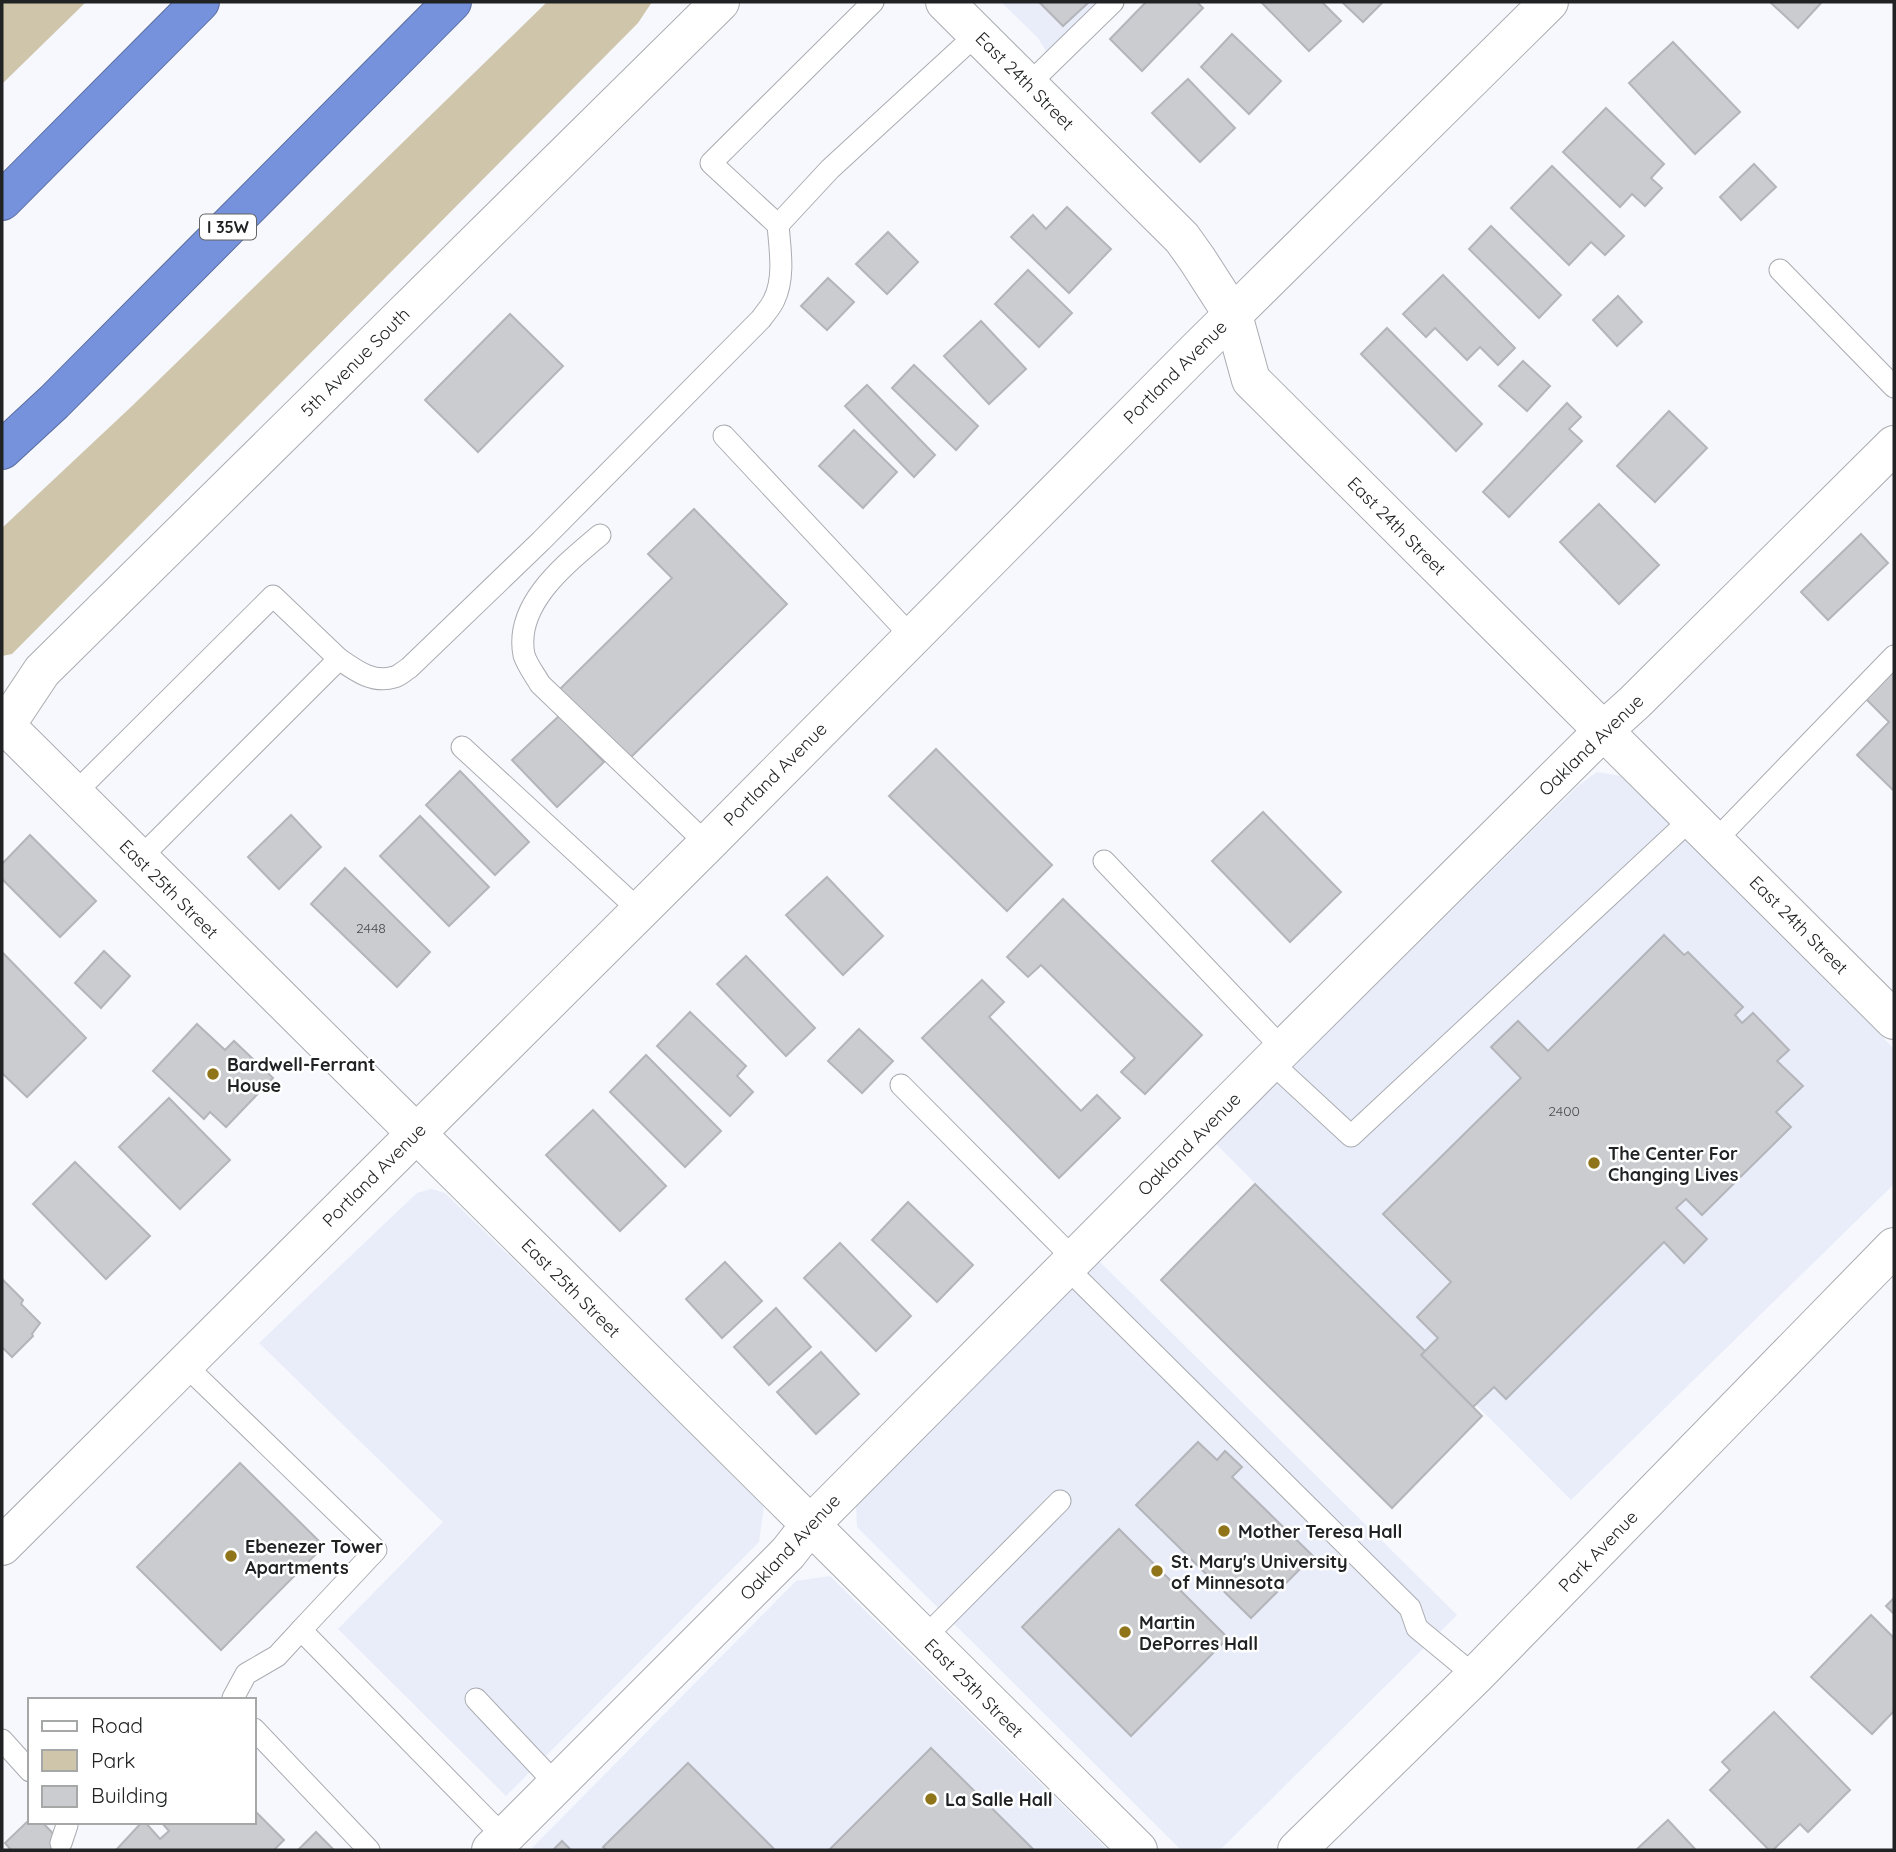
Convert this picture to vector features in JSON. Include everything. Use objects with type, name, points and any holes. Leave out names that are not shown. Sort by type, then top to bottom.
[{"type":"highway","points":[[2,201],[200,2]]},
{"type":"highway","name":"I 35W","points":[[2,450],[54,402],[452,2]]},
{"type":"street","name":"5th Avenue South","points":[[4,729],[42,671],[720,2]]},
{"type":"street","name":"East 24th Street","points":[[945,2],[1182,238],[1233,315],[1251,380],[1894,1020]]},
{"type":"street","name":"Portland Avenue","points":[[2,1546],[1549,2]]},
{"type":"street","name":"Oakland Avenue","points":[[497,1843],[788,1553],[810,1525],[1277,1055],[1894,445]]},
{"type":"street","name":"East 25th Street","points":[[4,729],[74,794],[1138,1850]]},
{"type":"street","name":"Park Avenue","points":[[1297,1850],[1475,1676],[1894,1247]]},
{"type":"lane","points":[[74,794],[274,596],[339,659],[359,673],[377,679],[393,678],[409,668],[532,551],[761,320],[774,302],[779,288],[781,260],[778,225],[711,163],[873,2]]},
{"type":"lane","points":[[1029,84],[1113,2]]},
{"type":"lane","points":[[778,225],[830,169],[977,34]]},
{"type":"lane","points":[[1780,270],[1894,387]]},
{"type":"lane","points":[[724,436],[911,636]]},
{"type":"lane","points":[[600,535],[566,565],[537,598],[523,628],[524,656],[540,684],[707,844]]},
{"type":"lane","points":[[1104,861],[1351,1136],[1703,830],[1894,656]]},
{"type":"lane","points":[[139,859],[339,659]]},
{"type":"lane","points":[[463,747],[639,910]]},
{"type":"lane","points":[[901,1085],[1070,1263],[1410,1608],[1417,1628],[1475,1676]]},
{"type":"lane","points":[[184,1364],[376,1550],[277,1656],[246,1674],[233,1698]]},
{"type":"lane","points":[[923,1638],[1060,1501]]},
{"type":"lane","points":[[301,1630],[497,1843]]},
{"type":"lane","points":[[475,1699],[556,1784]]},
{"type":"lane","points":[[256,1731],[369,1850]]},
{"type":"lane","points":[[2,1740],[28,1769]]},
{"type":"shaded area","points":[[1001,2],[1125,2],[1058,71],[1038,38]]},
{"type":"shaded area","points":[[1597,772],[1627,777],[1894,1049],[1894,1184],[1571,1500],[1215,1143],[1579,785]]},
{"type":"shaded area","points":[[431,1189],[445,1193],[764,1505],[759,1542],[506,1796],[338,1629],[443,1522],[259,1343],[417,1193]]},
{"type":"shaded area","name":"St. Mary's University of Minnesota","points":[[1098,1260],[1457,1615],[1220,1850],[1181,1850],[857,1527],[856,1505]]},
{"type":"shaded area","points":[[830,1576],[1108,1850],[530,1850],[796,1581]]},
{"type":"green space","points":[[2,2],[86,2],[2,84]]},
{"type":"green space","points":[[547,2],[652,2],[638,23],[12,654],[2,656],[2,528],[132,406]]},
{"type":"building","points":[[1039,2],[1089,2],[1063,26]]},
{"type":"building","points":[[1146,2],[1197,2],[1203,8],[1142,71],[1110,39]]},
{"type":"building","points":[[1261,2],[1322,2],[1341,21],[1309,51]]},
{"type":"building","points":[[1342,2],[1383,2],[1363,22]]},
{"type":"building","points":[[1770,2],[1822,2],[1798,28]]},
{"type":"building","points":[[1232,34],[1281,81],[1249,114],[1201,67]]},
{"type":"building","points":[[1673,42],[1740,112],[1695,154],[1629,83]]},
{"type":"building","points":[[1188,79],[1235,128],[1200,162],[1152,113]]},
{"type":"building","points":[[1606,108],[1664,164],[1651,178],[1662,188],[1645,206],[1632,194],[1620,207],[1563,152]]},
{"type":"building","points":[[1754,164],[1776,187],[1741,220],[1720,197]]},
{"type":"building","points":[[1552,166],[1624,236],[1605,255],[1591,242],[1569,265],[1511,208]]},
{"type":"building","points":[[1067,207],[1111,249],[1069,293],[1011,237],[1033,215],[1046,229]]},
{"type":"building","points":[[1491,226],[1561,295],[1539,318],[1469,249]]},
{"type":"building","points":[[888,232],[918,262],[887,294],[856,264]]},
{"type":"building","points":[[1028,270],[1072,313],[1039,347],[995,304]]},
{"type":"building","points":[[1443,275],[1515,348],[1498,365],[1480,347],[1467,360],[1435,328],[1426,337],[1403,314]]},
{"type":"building","points":[[828,278],[854,302],[827,330],[801,306]]},
{"type":"building","points":[[1618,296],[1642,322],[1617,346],[1593,320]]},
{"type":"building","points":[[510,314],[563,366],[478,452],[425,400]]},
{"type":"building","points":[[981,321],[1026,369],[989,404],[944,356]]},
{"type":"building","points":[[1387,328],[1482,424],[1456,451],[1361,354]]},
{"type":"building","points":[[1523,361],[1550,386],[1527,411],[1499,386]]},
{"type":"building","points":[[914,365],[978,426],[956,450],[892,388]]},
{"type":"building","points":[[867,385],[935,455],[914,477],[845,406]]},
{"type":"building","points":[[1567,403],[1581,417],[1569,429],[1582,441],[1509,517],[1483,492]]},
{"type":"building","points":[[1669,411],[1707,448],[1655,502],[1617,466]]},
{"type":"building","points":[[854,430],[897,472],[863,508],[819,466]]},
{"type":"building","points":[[1599,504],[1659,565],[1619,604],[1560,542]]},
{"type":"building","points":[[694,509],[787,604],[627,761],[558,691],[672,578],[648,554]]},
{"type":"building","points":[[1861,534],[1888,563],[1828,620],[1801,592]]},
{"type":"building","points":[[1894,667],[1894,791],[1857,755],[1889,722],[1865,698]]},
{"type":"building","points":[[559,716],[604,762],[557,807],[512,760]]},
{"type":"building","points":[[936,749],[1052,865],[1007,911],[889,796]]},
{"type":"building","points":[[460,771],[529,842],[495,875],[426,805]]},
{"type":"building","points":[[1263,812],[1341,892],[1290,942],[1212,861]]},
{"type":"building","points":[[291,815],[321,847],[279,889],[248,857]]},
{"type":"building","points":[[420,816],[489,887],[449,926],[380,856]]},
{"type":"building","points":[[30,835],[96,901],[60,937],[2,879],[2,864]]},
{"type":"building","points":[[345,868],[430,952],[397,987],[311,904]]},
{"type":"building","points":[[827,877],[883,936],[843,975],[786,915]]},
{"type":"building","points":[[1063,899],[1202,1035],[1145,1094],[1121,1072],[1135,1058],[1041,965],[1028,977],[1007,957]]},
{"type":"building","name":"The Center For Changing Lives","points":[[1664,935],[1684,955],[1688,952],[1743,1007],[1735,1015],[1742,1023],[1753,1013],[1789,1050],[1777,1061],[1803,1086],[1776,1112],[1791,1127],[1702,1215],[1686,1199],[1676,1208],[1707,1239],[1684,1263],[1664,1242],[1506,1399],[1494,1387],[1473,1407],[1421,1355],[1438,1338],[1417,1317],[1451,1282],[1383,1214],[1521,1078],[1491,1047],[1518,1021],[1548,1051]]},
{"type":"building","points":[[104,951],[130,976],[101,1008],[75,983]]},
{"type":"building","points":[[2,952],[86,1038],[27,1097],[2,1073]]},
{"type":"building","points":[[746,956],[815,1028],[786,1056],[717,984]]},
{"type":"building","points":[[982,980],[1004,1002],[989,1017],[1081,1111],[1097,1095],[1120,1118],[1059,1178],[922,1038]]},
{"type":"building","points":[[690,1012],[746,1066],[737,1076],[753,1092],[730,1116],[657,1046]]},
{"type":"building","name":"Bardwell-Ferrant House","points":[[197,1024],[225,1050],[234,1041],[273,1078],[226,1127],[210,1112],[204,1119],[153,1071]]},
{"type":"building","points":[[859,1029],[893,1061],[862,1093],[828,1061]]},
{"type":"building","points":[[646,1055],[721,1131],[685,1167],[610,1092]]},
{"type":"building","points":[[169,1098],[230,1160],[180,1209],[119,1147]]},
{"type":"building","points":[[593,1110],[666,1186],[620,1231],[546,1155]]},
{"type":"building","points":[[75,1162],[150,1236],[106,1279],[33,1204]]},
{"type":"building","points":[[1255,1184],[1425,1351],[1421,1355],[1482,1416],[1392,1508],[1161,1280]]},
{"type":"building","points":[[908,1202],[973,1265],[937,1302],[872,1240]]},
{"type":"building","points":[[840,1243],[911,1316],[876,1351],[804,1278]]},
{"type":"building","points":[[725,1262],[762,1301],[722,1338],[686,1299]]},
{"type":"building","points":[[2,1279],[23,1300],[21,1304],[40,1323],[33,1336],[12,1357],[2,1347]]},
{"type":"building","points":[[776,1308],[811,1347],[769,1385],[734,1347]]},
{"type":"building","points":[[821,1352],[859,1394],[816,1434],[777,1392]]},
{"type":"building","name":"Mother Teresa Hall","points":[[1198,1442],[1217,1460],[1225,1451],[1242,1467],[1232,1477],[1313,1556],[1251,1618],[1136,1505]]},
{"type":"building","name":"Ebenezer Tower Apartments","points":[[240,1463],[324,1546],[221,1650],[137,1567]]},
{"type":"building","name":"Martin DePorres Hall","points":[[1119,1529],[1228,1638],[1131,1736],[1022,1627]]},
{"type":"building","points":[[1894,1598],[1894,1614],[1886,1606]]},
{"type":"building","points":[[1871,1615],[1894,1638],[1894,1711],[1872,1734],[1811,1677]]},
{"type":"building","points":[[1774,1712],[1850,1790],[1808,1832],[1800,1824],[1773,1850],[1769,1850],[1710,1790],[1730,1770],[1722,1762]]},
{"type":"building","name":"La Salle Hall","points":[[931,1748],[1033,1849],[829,1850]]},
{"type":"building","points":[[688,1763],[775,1850],[606,1850],[603,1847]]},
{"type":"building","points":[[256,1812],[284,1840],[274,1850],[116,1850],[140,1824],[147,1824],[160,1839],[169,1831],[163,1824],[256,1824]]},
{"type":"building","points":[[1668,1820],[1696,1850],[1636,1850]]},
{"type":"building","points":[[28,1821],[28,1824],[44,1824],[69,1850],[11,1850],[5,1843]]},
{"type":"building","points":[[316,1832],[334,1850],[298,1850]]},
{"type":"building","points":[[562,1841],[571,1850],[553,1850]]},
{"type":"place","name":"Bardwell-Ferrant House","points":[[213,1074]]},
{"type":"place","name":"The Center For Changing Lives","points":[[1594,1163]]},
{"type":"place","name":"Mother Teresa Hall","points":[[1224,1531]]},
{"type":"place","name":"Ebenezer Tower Apartments","points":[[231,1556]]},
{"type":"place","name":"St. Mary's University of Minnesota","points":[[1157,1571]]},
{"type":"place","name":"Martin DePorres Hall","points":[[1125,1632]]},
{"type":"place","name":"La Salle Hall","points":[[931,1799]]}]
